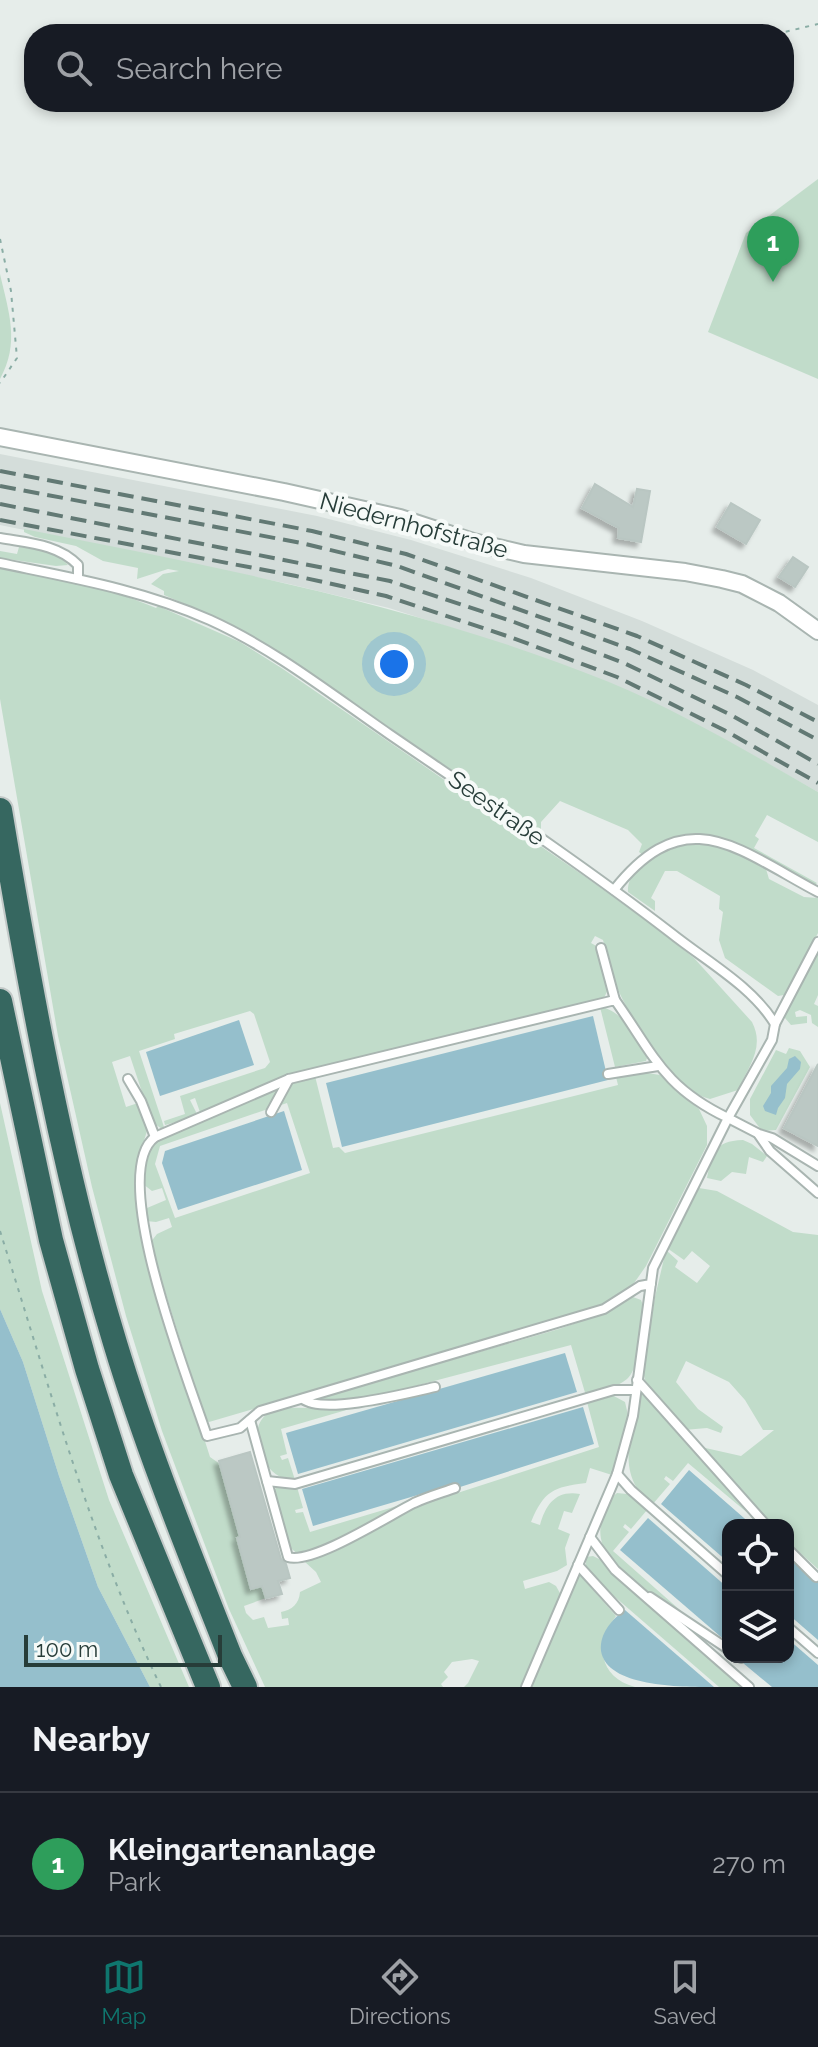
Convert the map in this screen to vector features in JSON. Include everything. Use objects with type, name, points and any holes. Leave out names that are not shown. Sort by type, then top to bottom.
[{"type":"highway","points":[[0,810],[55,1106],[114,1341],[150,1455],[245,1687]]},
{"type":"highway","points":[[0,1001],[51,1240],[87,1369],[121,1475],[208,1687]]},
{"type":"street","name":"Niedernhofstraße","points":[[0,437],[284,492],[400,518],[473,542],[524,554],[722,579],[742,584],[779,603],[818,631]]},
{"type":"lane","points":[[0,538],[65,553],[78,565],[78,579]]},
{"type":"lane","name":"Seestraße","points":[[0,563],[121,588],[178,606],[258,646],[614,890],[753,997],[775,1024]]},
{"type":"lane","points":[[614,890],[633,867],[653,853],[671,844],[705,838],[727,844],[818,892]]},
{"type":"lane","points":[[526,1687],[617,1474],[633,1416],[653,1268],[661,1247],[772,1040],[775,1024],[818,942]]},
{"type":"lane","points":[[601,948],[615,1000],[658,1066],[676,1086],[700,1105],[772,1138],[818,1166]]},
{"type":"lane","points":[[615,1000],[289,1079],[155,1137],[145,1147],[140,1166],[145,1235],[155,1276],[207,1436],[240,1428],[260,1411],[604,1309],[640,1286],[651,1284]]},
{"type":"lane","points":[[608,1074],[658,1066]]},
{"type":"lane","points":[[128,1079],[141,1101],[155,1137]]},
{"type":"lane","points":[[271,1112],[289,1079]]},
{"type":"lane","points":[[759,1134],[770,1151],[818,1193]]},
{"type":"lane","points":[[637,1380],[761,1519]]},
{"type":"lane","points":[[303,1399],[310,1404],[326,1405],[385,1398],[435,1387]]},
{"type":"lane","points":[[267,1481],[295,1484],[614,1390],[636,1390]]},
{"type":"lane","points":[[250,1420],[288,1557],[296,1559],[327,1549],[418,1501],[455,1488]]},
{"type":"lane","points":[[617,1474],[722,1570]]},
{"type":"lane","points":[[590,1537],[605,1560],[749,1687]]},
{"type":"lane","points":[[794,1555],[816,1577]]},
{"type":"lane","points":[[578,1565],[619,1610]]},
{"type":"lane","points":[[642,1594],[656,1599],[722,1645]]},
{"type":"lane","points":[[794,1632],[818,1653]]},
{"type":"path","points":[[794,30],[818,24]]},
{"type":"path","points":[[0,239],[11,291],[17,358],[0,383]]},
{"type":"path","points":[[0,1231],[59,1417],[116,1580],[161,1687]]},
{"type":"shaded area","points":[[0,454],[317,516],[411,540],[531,578],[642,621],[753,670],[818,705],[818,792],[722,738],[610,683],[505,645],[389,608],[289,584],[0,525]]},
{"type":"green space","points":[[818,179],[818,379],[708,332],[746,233]]},
{"type":"green space","points":[[0,274],[11,340],[10,353],[0,379]]},
{"type":"green space","points":[[24,529],[247,575],[393,610],[538,655],[636,694],[818,792],[818,842],[767,815],[755,836],[759,839],[754,848],[817,883],[814,886],[751,851],[709,836],[688,836],[666,842],[643,855],[639,852],[642,844],[628,830],[560,801],[541,822],[541,831],[276,650],[229,623],[164,595],[164,591],[151,584],[163,574],[179,571],[168,569],[137,579],[138,568],[103,561],[76,546],[35,537],[24,532]]},
{"type":"green space","points":[[19,547],[52,553],[68,565],[0,558],[0,551],[17,554]]},
{"type":"green space","points":[[0,567],[80,584],[156,608],[158,606],[240,642],[655,927],[694,958],[752,1022],[756,1031],[756,1048],[738,1090],[710,1099],[696,1094],[669,1071],[646,1040],[617,988],[603,940],[595,936],[591,943],[598,947],[610,985],[604,998],[294,1074],[201,1115],[195,1098],[190,1100],[198,1116],[165,1125],[164,1121],[185,1114],[180,1096],[265,1068],[270,1062],[254,1014],[250,1011],[174,1034],[175,1039],[139,1051],[164,1127],[162,1129],[152,1122],[130,1056],[112,1062],[126,1107],[138,1103],[147,1131],[136,1166],[135,1184],[142,1235],[153,1278],[210,1457],[220,1464],[251,1588],[262,1586],[266,1598],[244,1606],[253,1620],[264,1617],[268,1628],[289,1625],[288,1618],[282,1619],[281,1612],[294,1606],[300,1592],[321,1582],[305,1562],[411,1508],[599,1447],[587,1402],[612,1395],[625,1402],[628,1415],[612,1475],[590,1468],[586,1483],[565,1486],[545,1497],[531,1522],[540,1525],[545,1511],[558,1497],[580,1494],[572,1513],[564,1511],[558,1529],[570,1534],[565,1548],[567,1565],[523,1581],[525,1589],[549,1582],[556,1586],[561,1595],[522,1687],[464,1687],[479,1661],[472,1659],[452,1662],[444,1672],[448,1677],[441,1684],[443,1687],[265,1687],[229,1609],[162,1431],[126,1316],[92,1187],[58,1036],[0,699]]},
{"type":"green space","points":[[705,842],[726,848],[766,869],[769,879],[804,897],[818,898],[818,933],[784,995],[778,996],[725,958],[719,940],[723,912],[719,909],[720,896],[677,871],[665,871],[651,898],[655,901],[655,911],[628,892],[630,880],[645,862],[669,850]]},
{"type":"green space","points":[[818,950],[818,995],[814,1004],[818,1006],[818,1027],[812,1023],[811,1015],[800,1010],[795,1012],[796,1017],[807,1016],[807,1023],[791,1025],[785,1018],[785,1012]]},
{"type":"green space","points":[[600,1007],[622,1019],[646,1061],[615,1067]]},
{"type":"green space","points":[[789,1048],[800,1051],[810,1067],[776,1130],[762,1131],[750,1115],[750,1099],[776,1050],[786,1054]]},
{"type":"green space","points":[[641,1072],[660,1075],[699,1109],[707,1126],[707,1145],[646,1266],[632,1286],[615,1300],[593,1310],[209,1422],[205,1420],[150,1243],[157,1234],[172,1227],[169,1218],[146,1221],[147,1208],[166,1200],[162,1188],[152,1191],[143,1184],[146,1158],[155,1142],[284,1084],[268,1109],[160,1146],[155,1164],[175,1218],[310,1173],[287,1103],[278,1106],[294,1081],[315,1076],[333,1148],[339,1147],[345,1153],[618,1085],[616,1077]]},
{"type":"green space","points":[[0,1103],[42,1291],[109,1500],[189,1687],[150,1687],[98,1587],[23,1362],[0,1309]]},
{"type":"green space","points":[[743,1140],[767,1156],[763,1162],[749,1157],[746,1174],[732,1172],[721,1181],[707,1178],[716,1150],[725,1143]]},
{"type":"green space","points":[[699,1188],[717,1191],[793,1232],[818,1235],[818,1569],[794,1547],[794,1519],[765,1519],[701,1447],[741,1456],[774,1430],[763,1430],[745,1400],[729,1382],[686,1361],[676,1382],[698,1409],[723,1427],[721,1433],[707,1428],[684,1430],[645,1380],[643,1371],[666,1250],[678,1261],[675,1267],[697,1283],[710,1266],[692,1251],[684,1260],[667,1248]]},
{"type":"green space","points":[[633,1297],[641,1300],[644,1317],[642,1341],[632,1373],[618,1385],[586,1396],[571,1345],[377,1396],[327,1402],[312,1400],[559,1329],[602,1314]]},
{"type":"green space","points":[[640,1391],[757,1519],[688,1463],[673,1481],[666,1476],[664,1479],[670,1484],[652,1505],[633,1479],[629,1466],[630,1437]]},
{"type":"green space","points":[[374,1402],[281,1429],[287,1454],[280,1456],[282,1460],[288,1458],[295,1480],[274,1472],[260,1452],[258,1430],[261,1420],[269,1413],[289,1408],[324,1408]]},
{"type":"green space","points":[[277,1486],[297,1487],[303,1508],[295,1510],[296,1513],[303,1512],[310,1532],[407,1503],[317,1549],[299,1555],[287,1545],[273,1493]]},
{"type":"green space","points":[[617,1493],[627,1494],[647,1510],[631,1529],[625,1524],[623,1527],[629,1532],[613,1551],[689,1618],[626,1576],[604,1548],[600,1532],[604,1514]]},
{"type":"green space","points":[[593,1556],[745,1687],[719,1687],[600,1584],[586,1568],[586,1557]]},
{"type":"green space","points":[[579,1574],[616,1616],[609,1626],[603,1648],[607,1667],[613,1675],[635,1687],[529,1687]]},
{"type":"water","points":[[593,1016],[608,1080],[342,1147],[326,1083]]},
{"type":"water","points":[[239,1020],[254,1065],[160,1096],[146,1052]]},
{"type":"water","points":[[795,1056],[801,1062],[800,1069],[787,1084],[785,1098],[776,1115],[765,1111],[763,1106],[771,1093],[771,1086],[787,1068],[789,1059]]},
{"type":"water","points":[[284,1111],[302,1170],[178,1210],[162,1163],[165,1151]]},
{"type":"water","points":[[0,1309],[23,1362],[98,1587],[150,1687],[0,1687]]},
{"type":"water","points":[[565,1353],[577,1392],[298,1474],[286,1433]]},
{"type":"water","points":[[583,1407],[594,1444],[457,1488],[455,1484],[313,1526],[302,1489]]},
{"type":"water","points":[[689,1470],[745,1519],[722,1519],[722,1557],[661,1504]]},
{"type":"water","points":[[648,1518],[722,1583],[722,1638],[620,1550]]},
{"type":"water","points":[[794,1562],[816,1581],[818,1579],[818,1640],[794,1619]]},
{"type":"water","points":[[625,1610],[714,1687],[664,1685],[616,1672],[606,1663],[601,1645],[607,1628]]},
{"type":"water","points":[[794,1644],[818,1665],[818,1687],[772,1687],[743,1663],[794,1663]]},
{"type":"building","points":[[595,484],[633,507],[637,489],[650,491],[641,542],[618,538],[619,528],[582,508]]},
{"type":"building","points":[[731,503],[760,520],[746,544],[717,527]]},
{"type":"building","points":[[793,557],[808,567],[795,587],[779,577]]},
{"type":"building","points":[[818,1064],[818,1146],[784,1128]]},
{"type":"building","points":[[250,1452],[281,1559],[290,1578],[278,1581],[282,1594],[266,1598],[262,1586],[251,1589],[219,1461]]},
{"type":"railway","points":[[0,471],[312,531],[406,554],[637,636],[746,685],[818,722]]},
{"type":"railway","points":[[0,486],[301,543],[397,566],[630,649],[737,697],[818,740]]},
{"type":"railway","points":[[0,504],[390,581],[624,663],[731,715],[818,764]]},
{"type":"railway","points":[[0,520],[386,596],[617,677],[724,730],[818,783]]},
{"type":"place","name":"Kleingartenanlage","points":[[773,282]]}]
